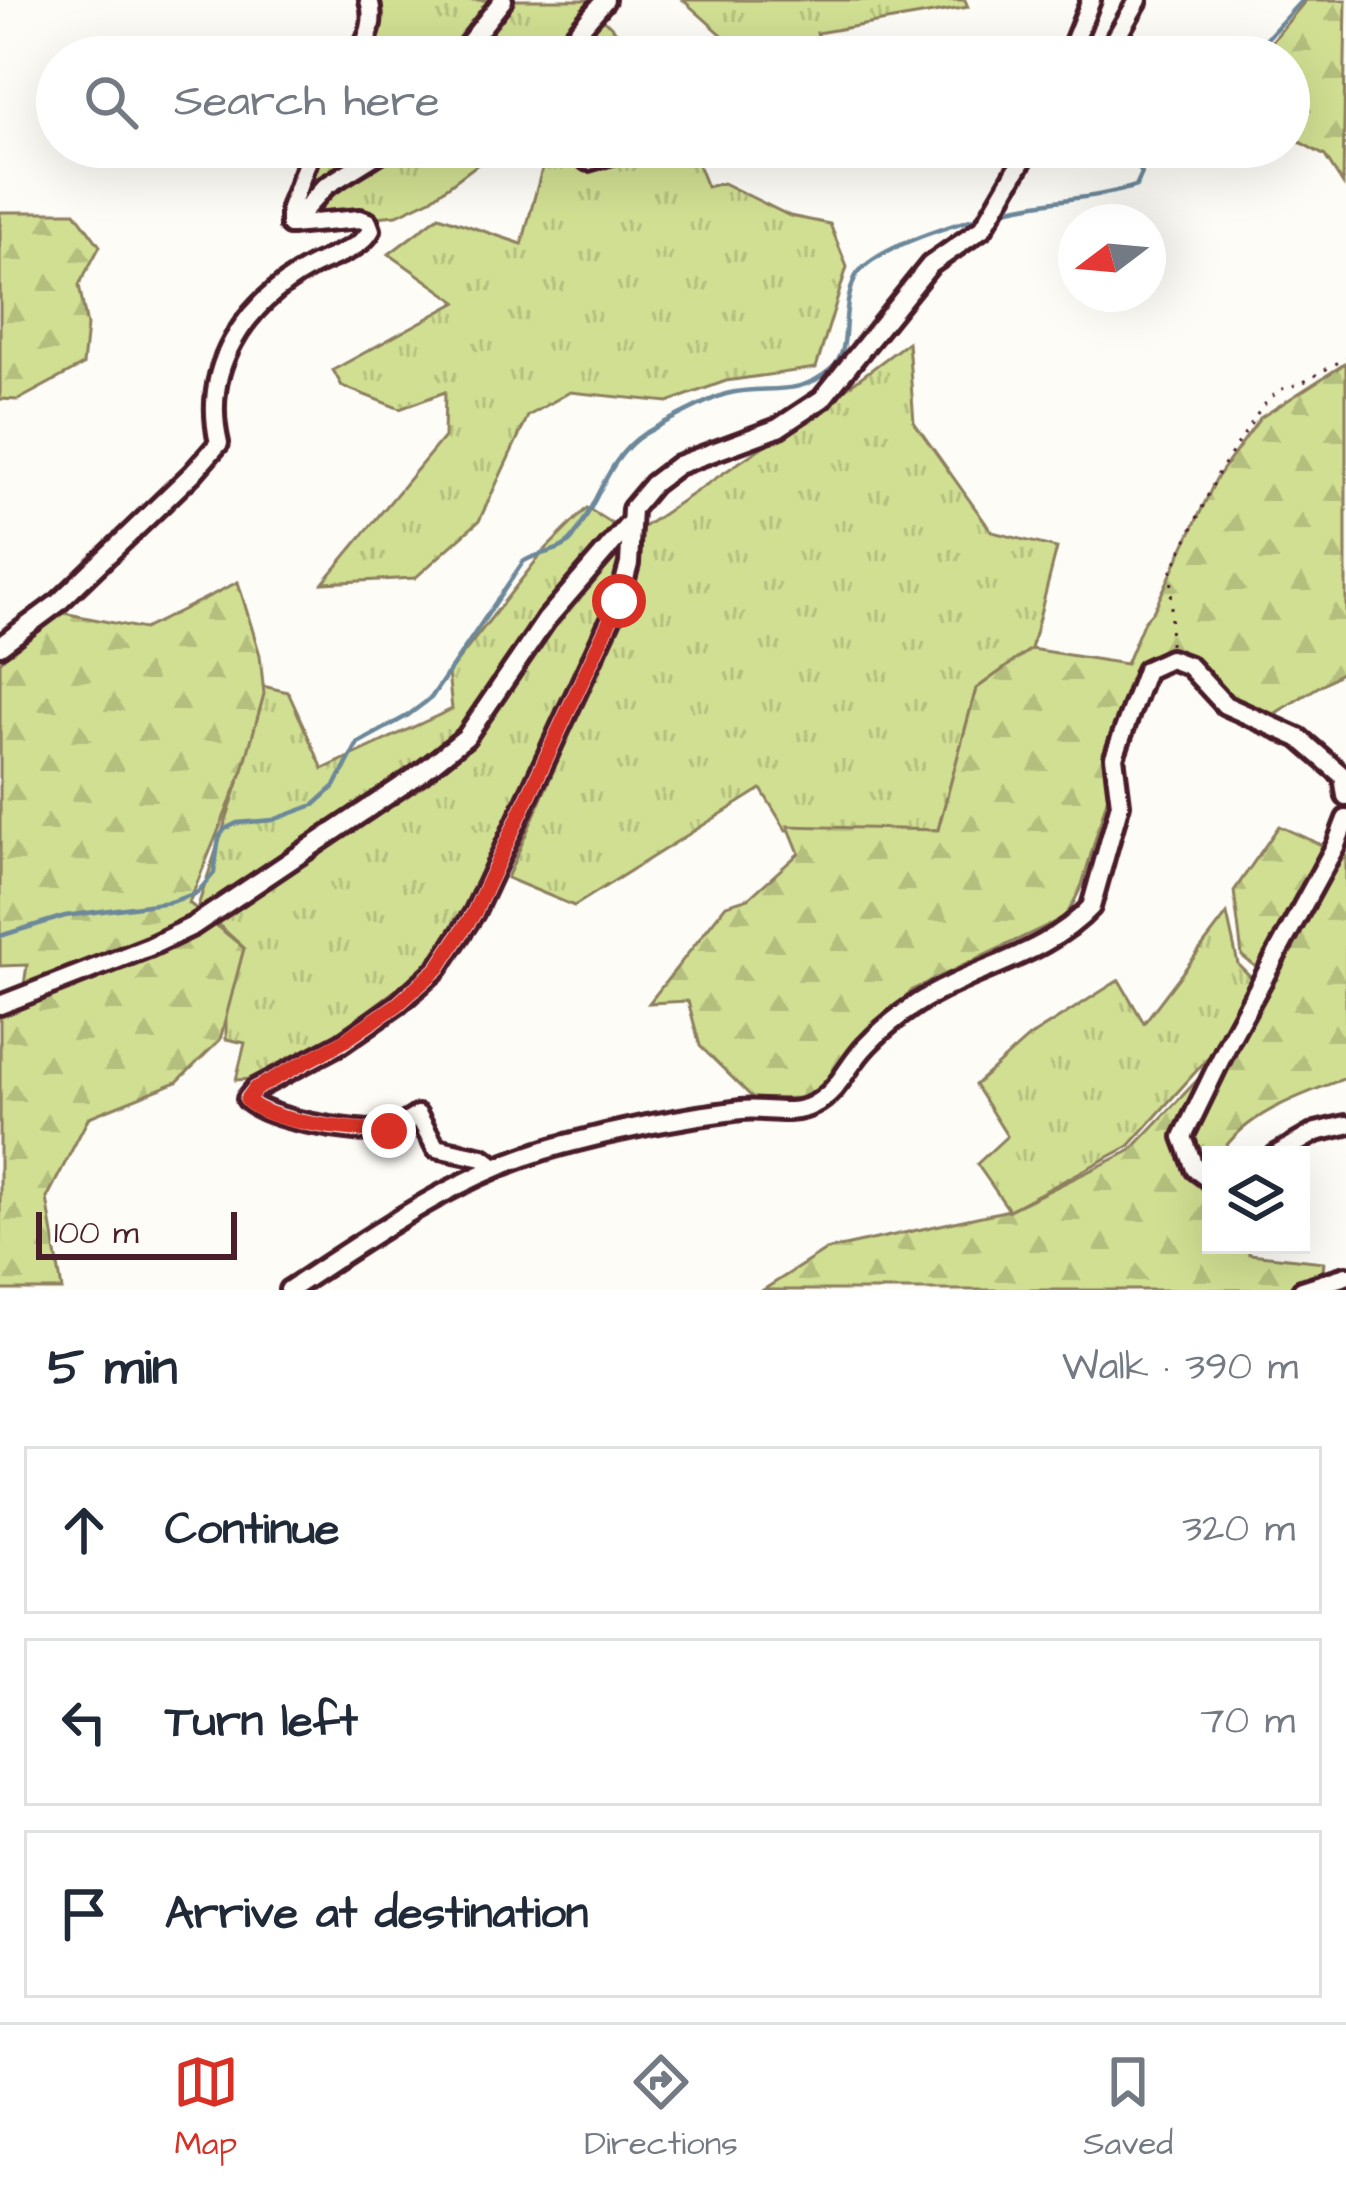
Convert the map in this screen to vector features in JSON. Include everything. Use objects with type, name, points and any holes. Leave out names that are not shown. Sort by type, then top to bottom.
[{"type":"street","points":[[369,0],[369,36]]},
{"type":"street","points":[[483,0],[486,20]]},
{"type":"street","points":[[474,36],[503,0]]},
{"type":"street","points":[[574,36],[605,0]]},
{"type":"street","points":[[1074,36],[1091,0]]},
{"type":"street","points":[[1117,36],[1138,0]]},
{"type":"street","points":[[290,225],[290,208],[305,168]]},
{"type":"street","points":[[290,225],[326,186],[355,168]]},
{"type":"street","points":[[495,1167],[483,1158],[436,1148],[418,1115],[389,1131],[352,1130],[266,1111],[247,1100],[255,1089],[342,1042],[398,1004],[438,968],[450,950],[474,913],[619,601],[629,564],[632,509],[678,465],[778,428],[822,399],[930,266],[983,228],[1018,168]]},
{"type":"street","points":[[0,646],[58,602],[219,443],[212,416],[218,374],[248,314],[308,268],[364,241],[371,230],[360,219],[290,225]]},
{"type":"street","points":[[0,1004],[193,926],[421,772],[466,737],[546,620],[629,524]]},
{"type":"street","points":[[289,1290],[454,1184],[495,1167],[563,1145],[654,1127],[744,1110],[794,1112],[814,1105],[836,1088],[866,1045],[917,1003],[1022,954],[1082,918],[1091,908],[1120,804],[1114,758],[1146,670],[1170,658],[1189,666],[1225,705],[1299,738],[1343,776],[1346,796]]},
{"type":"street","points":[[1202,1174],[1195,1169],[1184,1137],[1346,819]]},
{"type":"street","points":[[1292,1146],[1316,1132],[1346,1125]]},
{"type":"street","points":[[1302,1290],[1346,1276]]},
{"type":"path","points":[[1170,658],[1172,571],[1219,472],[1262,407],[1279,390],[1346,358]]},
{"type":"green space","points":[[376,0],[605,0],[595,11],[621,36],[369,36]]},
{"type":"green space","points":[[683,0],[965,0],[968,7],[818,36],[723,36]]},
{"type":"green space","points":[[1306,0],[1346,0],[1343,184],[1325,156],[1310,148],[1310,36],[1276,36]]},
{"type":"green space","points":[[314,168],[473,168],[431,199],[397,215],[290,225]]},
{"type":"green space","points":[[699,168],[707,187],[723,183],[790,216],[830,224],[847,267],[816,368],[726,381],[668,402],[570,392],[528,416],[479,521],[415,578],[323,583],[444,437],[445,392],[400,409],[342,386],[333,370],[457,302],[389,254],[439,216],[522,244],[542,169]]},
{"type":"green space","points":[[0,212],[75,212],[100,246],[79,285],[87,326],[83,365],[18,400],[0,399]]},
{"type":"green space","points":[[908,342],[914,422],[992,532],[1057,548],[1031,649],[976,689],[938,830],[786,830],[761,789],[574,906],[507,878],[625,606],[636,532],[820,408]]},
{"type":"green space","points":[[1346,363],[1346,670],[1269,717],[1220,700],[1189,666],[1147,663],[1082,885],[1067,916],[912,990],[835,1074],[806,1098],[754,1099],[700,1046],[688,1001],[649,1003],[726,905],[749,898],[799,853],[788,826],[938,830],[976,689],[1031,649],[1126,664],[1216,479],[1260,418]]},
{"type":"green space","points":[[587,508],[622,530],[616,574],[498,877],[424,969],[338,1033],[252,1079],[236,1080],[245,1043],[226,1039],[226,1008],[244,948],[198,906],[263,686],[288,692],[323,769],[452,709],[448,673],[543,552]]},
{"type":"green space","points":[[238,582],[260,655],[264,694],[243,770],[189,903],[244,948],[220,1040],[177,1082],[89,1117],[47,1198],[62,1290],[0,1290],[0,1009],[22,998],[27,965],[0,966],[0,662],[48,610],[144,629]]},
{"type":"green space","points":[[1279,826],[1346,856],[1346,1078],[1276,1107],[1227,1146],[1202,1146],[1202,1254],[1324,1262],[1321,1286],[1328,1290],[763,1290],[826,1250],[1009,1210],[1130,1151],[1222,1054],[1266,975],[1242,956],[1234,891]]},
{"type":"green space","points":[[1227,914],[1238,964],[1255,981],[1208,1058],[1129,1146],[1009,1210],[977,1164],[1007,1136],[975,1085],[1029,1037],[1119,980],[1144,1023]]},
{"type":"waterway","points":[[1269,36],[1302,0]]},
{"type":"waterway","points":[[998,212],[1136,186],[1142,173],[1139,168]]},
{"type":"waterway","points":[[0,936],[65,916],[170,902],[197,893],[214,873],[219,837],[225,829],[237,823],[273,820],[314,805],[335,786],[358,743],[431,698],[523,562],[572,539],[632,444],[673,418],[726,394],[792,388],[818,379],[840,356],[852,286],[867,264],[897,246],[981,217]]},
{"type":"route","points":[[389,1131],[352,1130],[278,1114],[254,1108],[247,1100],[255,1089],[342,1042],[398,1004],[438,968],[474,913],[619,601]]}]
